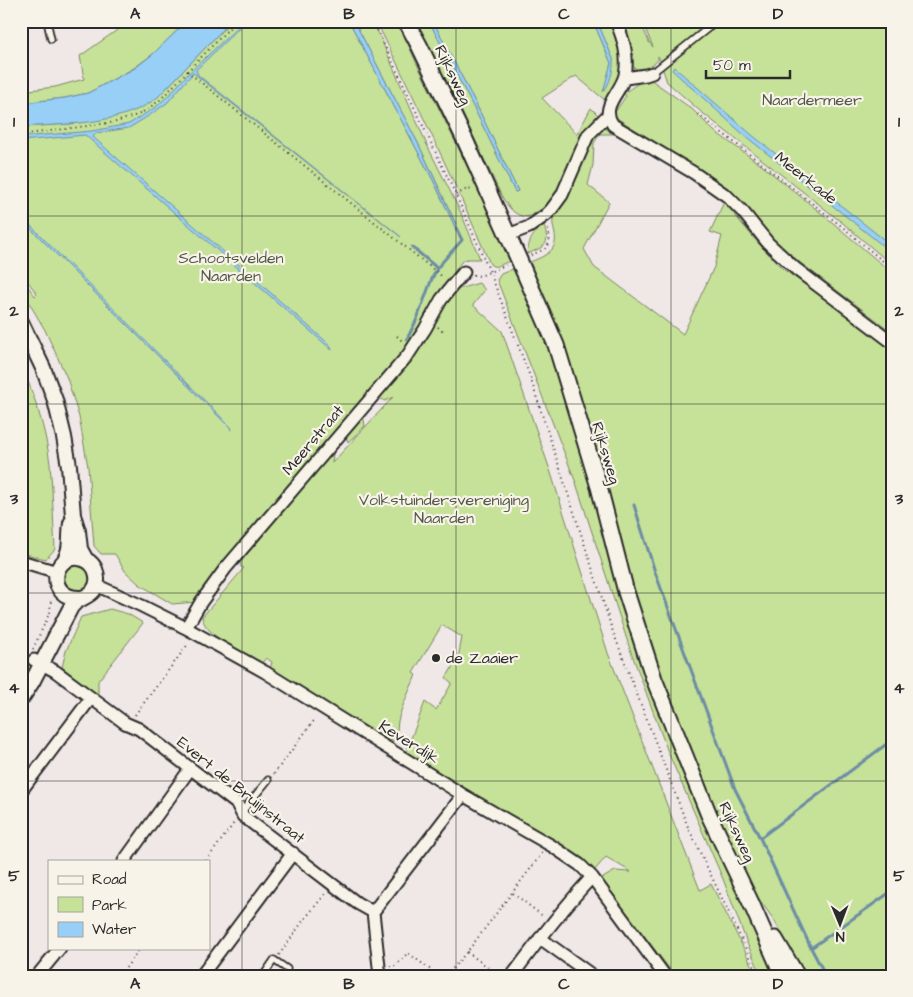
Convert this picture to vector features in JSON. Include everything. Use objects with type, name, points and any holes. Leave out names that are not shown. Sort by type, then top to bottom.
[{"type":"main road","name":"Rijksweg","points":[[406,21],[466,142],[556,345],[598,487],[626,592],[654,679],[709,814],[751,902],[783,976]]},
{"type":"main road","name":"Rijksweg","points":[[751,902],[797,976]]},
{"type":"street","points":[[508,235],[530,227],[551,210],[562,195],[588,135],[608,115],[610,106],[624,78],[626,67],[626,55],[622,36],[616,21]]},
{"type":"street","points":[[624,78],[646,76],[652,73]]},
{"type":"street","points":[[608,115],[614,125],[694,173],[727,196],[743,212],[768,244],[796,269],[892,342]]},
{"type":"street","name":"Meerstraat","points":[[186,628],[200,602],[225,569],[408,355],[441,300],[464,272]]},
{"type":"street","points":[[21,322],[43,368],[55,400],[69,466],[73,515],[78,530],[80,549],[86,560]]},
{"type":"street","points":[[21,699],[56,594],[56,577],[60,566],[68,556],[73,515]]},
{"type":"street","points":[[21,561],[60,566],[77,557],[92,564],[96,570],[96,585],[87,596],[74,598],[62,593],[56,594]]},
{"type":"street","name":"Keverdijk","points":[[96,585],[186,628],[265,672],[463,795],[580,864],[592,877],[665,976]]},
{"type":"street","points":[[21,685],[35,659],[74,602],[80,598]]},
{"type":"street","name":"Evert de Bruijnstraat","points":[[35,659],[51,668],[128,724],[139,729],[236,804],[241,813],[293,854],[357,903],[373,912]]},
{"type":"street","points":[[21,790],[91,698]]},
{"type":"street","points":[[125,860],[190,769]]},
{"type":"street","points":[[379,972],[373,912],[463,795]]},
{"type":"street","points":[[201,976],[293,854]]},
{"type":"street","points":[[512,976],[552,923],[592,877]]},
{"type":"street","points":[[540,938],[593,976]]},
{"type":"street","points":[[37,976],[58,950]]},
{"type":"lane","points":[[48,21],[52,39]]},
{"type":"lane","points":[[652,73],[717,21]]},
{"type":"lane","points":[[241,813],[268,780]]},
{"type":"lane","points":[[263,976],[274,960],[287,969]]},
{"type":"path","points":[[21,135],[116,122],[140,114],[159,101],[236,21]]},
{"type":"path","points":[[373,21],[456,195],[490,272],[529,374],[612,629],[685,818],[759,976]]},
{"type":"path","points":[[188,72],[440,274]]},
{"type":"path","name":"Meerkade","points":[[698,114],[845,229],[892,269]]},
{"type":"path","points":[[456,195],[467,189],[488,192]]},
{"type":"path","points":[[35,659],[56,594]]},
{"type":"path","points":[[128,724],[197,634]]},
{"type":"path","points":[[268,780],[323,707]]},
{"type":"path","points":[[207,860],[241,813]]},
{"type":"path","points":[[446,976],[467,952],[549,844]]},
{"type":"path","points":[[279,955],[308,914],[330,889]]},
{"type":"path","points":[[513,893],[552,923]]},
{"type":"path","points":[[120,976],[139,950]]},
{"type":"path","points":[[379,972],[394,967],[408,952],[439,976]]},
{"type":"path","points":[[467,952],[500,976]]},
{"type":"green space","points":[[130,21],[187,21],[153,54],[134,68],[88,93],[65,98],[21,103],[21,91],[55,87],[84,79],[80,56]]},
{"type":"green space","name":"Schootsvelden Naarden","points":[[231,21],[349,21],[434,182],[456,229],[457,226],[419,145],[354,21],[373,21],[427,145],[461,213],[480,259],[462,261],[450,278],[416,336],[363,414],[365,426],[348,442],[343,428],[197,602],[172,604],[139,584],[125,571],[115,554],[101,554],[94,546],[88,467],[79,417],[67,378],[45,330],[21,289],[21,277],[35,296],[37,294],[21,272],[21,127],[70,124],[158,97]]},
{"type":"green space","points":[[376,21],[398,21],[416,62],[488,208],[510,261],[497,266],[490,264],[435,142]]},
{"type":"green space","points":[[413,21],[429,21],[515,192],[518,191],[433,21],[593,21],[611,63],[604,91],[613,59],[597,21],[614,21],[619,33],[622,68],[606,101],[576,76],[542,98],[577,134],[591,108],[598,115],[585,135],[562,184],[547,205],[537,212],[524,217],[518,215],[512,211],[501,195],[460,108]]},
{"type":"green space","name":"Naardermeer","points":[[622,21],[640,21],[653,47],[642,21],[892,21],[892,265],[844,224],[700,111],[667,82],[658,56],[658,60],[647,68],[639,70],[634,67],[630,60]]},
{"type":"green space","points":[[650,79],[692,109],[714,131],[764,167],[892,273],[892,332],[782,249],[766,233],[743,204],[719,182],[615,117],[615,112],[626,96],[624,93]]},
{"type":"green space","points":[[603,127],[616,134],[600,134],[594,143],[593,165],[588,185],[609,202],[584,249],[594,267],[683,334],[714,267],[722,236],[710,232],[724,202],[758,243],[783,269],[892,347],[892,976],[804,976],[774,920],[754,892],[724,830],[673,707],[641,619],[600,464],[577,386],[530,262],[552,250],[555,241],[553,218],[593,137]]},
{"type":"green space","points":[[544,225],[547,237],[545,244],[527,254],[532,237]]},
{"type":"green space","points":[[513,269],[539,320],[553,353],[626,603],[777,976],[762,976],[747,943],[723,879],[668,752],[630,649],[576,483],[497,280],[501,274]]},
{"type":"green space","name":"Volkstuindersvereniging Naarden","points":[[479,283],[485,290],[473,305],[502,331],[550,470],[608,653],[700,890],[711,884],[756,976],[675,976],[601,879],[615,871],[631,872],[606,857],[594,871],[569,851],[406,752],[407,745],[425,702],[436,710],[452,683],[446,678],[458,658],[462,637],[442,625],[413,673],[416,675],[398,721],[396,741],[388,740],[270,669],[272,662],[266,658],[261,664],[236,650],[210,631],[202,617],[244,568],[241,567],[240,563],[334,447],[332,463],[393,397],[385,401],[376,397],[429,332],[439,317],[446,301],[455,290]]},
{"type":"green space","points":[[21,364],[39,412],[50,464],[55,549],[46,559],[21,553]]},
{"type":"green space","points":[[77,565],[86,569],[90,578],[86,587],[77,591],[68,587],[64,578],[68,569]]},
{"type":"green space","points":[[110,609],[128,614],[143,623],[98,681],[98,695],[62,667],[66,651],[81,617]]},
{"type":"water","points":[[187,21],[231,21],[158,97],[144,106],[111,118],[74,124],[21,127],[21,103],[65,98],[88,93],[135,68],[153,54]]},
{"type":"water","points":[[246,21],[196,70],[198,75],[401,237],[193,73],[167,103],[150,115],[129,128],[96,133],[93,137],[330,345],[332,350],[85,135],[21,141],[21,137],[92,131],[129,124],[156,107]]},
{"type":"water","points":[[349,21],[354,21],[419,145],[457,227],[456,229],[434,182]]},
{"type":"water","points":[[429,21],[433,21],[518,191],[515,192]]},
{"type":"water","points":[[593,21],[597,21],[613,59],[611,76],[603,92],[611,63]]},
{"type":"water","points":[[674,67],[752,135],[892,246],[892,253],[744,135],[672,70]]},
{"type":"water","points":[[21,216],[231,427],[232,430],[21,219]]},
{"type":"waterway","points":[[407,339],[437,268],[462,240],[456,228]]},
{"type":"waterway","points":[[412,247],[437,268]]},
{"type":"waterway","points":[[634,505],[655,572],[735,789],[760,838],[892,740]]},
{"type":"waterway","points":[[760,838],[826,976]]},
{"type":"waterway","points":[[811,948],[892,891]]},
{"type":"place","name":"de Zaaier","points":[[436,658]]}]
